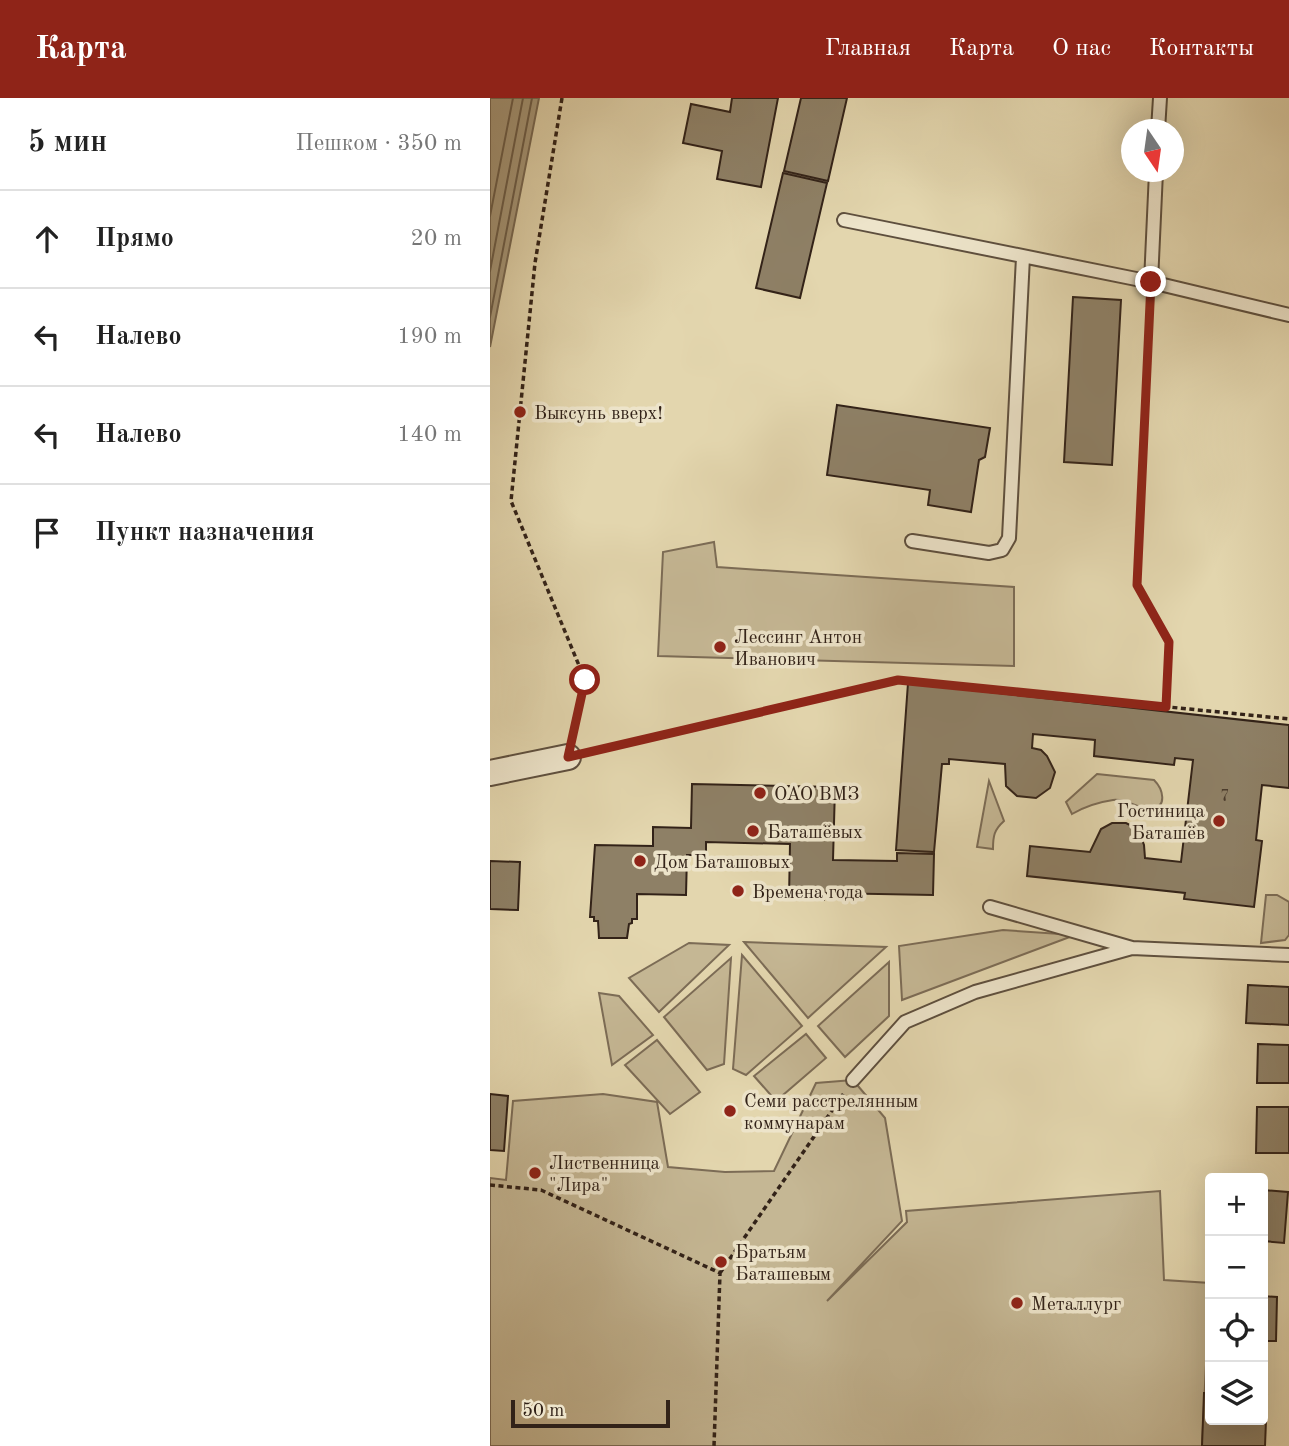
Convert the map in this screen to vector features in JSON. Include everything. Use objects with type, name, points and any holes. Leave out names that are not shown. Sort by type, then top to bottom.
[{"type":"street","points":[[490,773],[568,757]]},
{"type":"lane","points":[[1159,119],[1160,98]]},
{"type":"lane","points":[[1151,282],[1156,182]]},
{"type":"lane","points":[[844,220],[1151,282],[1289,315]]},
{"type":"lane","points":[[912,541],[989,553],[1002,550],[1009,538],[1023,257]]},
{"type":"lane","points":[[990,907],[1132,948],[1289,955]]},
{"type":"lane","points":[[853,1080],[905,1022],[975,992],[1132,948]]},
{"type":"path","points":[[562,98],[535,262],[511,500],[585,680],[568,757],[898,680],[1289,719]]},
{"type":"path","points":[[1151,282],[1137,585],[1169,642],[1166,707]]},
{"type":"path","points":[[714,1446],[720,1273],[853,1080]]},
{"type":"path","points":[[490,1185],[541,1190],[720,1273]]},
{"type":"shaded area","points":[[714,542],[717,567],[1014,587],[1014,666],[658,656],[663,552]]},
{"type":"shaded area","points":[[1097,774],[1154,780],[1160,788],[1162,801],[1156,808],[1151,809],[1113,800],[1072,814],[1066,802]]},
{"type":"shaded area","points":[[989,781],[1004,821],[995,834],[993,849],[977,847]]},
{"type":"shaded area","points":[[1266,895],[1277,895],[1289,902],[1289,935],[1285,940],[1261,943]]},
{"type":"shaded area","points":[[1003,930],[1075,935],[902,1000],[899,946]]},
{"type":"shaded area","points":[[744,942],[886,947],[808,1018]]},
{"type":"shaded area","points":[[689,943],[729,945],[659,1012],[629,978]]},
{"type":"shaded area","points":[[742,955],[802,1026],[746,1075],[733,1069]]},
{"type":"shaded area","points":[[731,958],[724,1064],[707,1070],[664,1017]]},
{"type":"shaded area","points":[[889,962],[889,1016],[845,1057],[818,1026]]},
{"type":"shaded area","points":[[599,993],[619,996],[653,1035],[612,1065]]},
{"type":"shaded area","points":[[806,1034],[826,1058],[776,1101],[754,1076]]},
{"type":"shaded area","points":[[657,1040],[700,1092],[670,1114],[625,1065]]},
{"type":"shaded area","points":[[853,1080],[885,1118],[902,1221],[827,1301],[907,1222],[906,1211],[1160,1191],[1164,1280],[1205,1283],[1202,1446],[490,1446],[490,1178],[506,1180],[513,1101],[603,1094],[657,1102],[668,1167],[725,1172],[774,1171],[816,1083]]},
{"type":"water","points":[[490,98],[539,98],[490,347]]},
{"type":"building","points":[[732,98],[778,98],[761,187],[717,179],[722,151],[683,143],[691,104],[730,112]]},
{"type":"building","points":[[801,98],[847,98],[828,181],[784,171]]},
{"type":"building","points":[[783,173],[827,183],[800,298],[756,288]]},
{"type":"building","points":[[1073,297],[1121,300],[1112,465],[1064,462]]},
{"type":"building","points":[[837,405],[990,428],[985,457],[979,460],[971,512],[928,505],[930,490],[827,475]]},
{"type":"building","points":[[908,683],[1289,725],[1289,788],[1262,785],[1256,840],[1262,841],[1254,907],[1184,899],[1185,893],[1027,876],[1030,846],[1090,852],[1101,829],[1112,823],[1126,823],[1138,829],[1145,858],[1181,862],[1193,760],[1175,758],[1174,765],[1094,756],[1095,740],[1033,734],[1032,748],[1041,750],[1047,756],[1055,772],[1050,788],[1036,798],[1017,796],[1006,786],[1005,764],[949,759],[949,764],[942,764],[934,852],[896,850]]},
{"type":"building","name":"Дом Баташовых","points":[[692,784],[835,787],[833,860],[897,861],[897,853],[934,854],[933,895],[824,893],[824,900],[789,899],[790,844],[706,842],[706,855],[687,855],[686,895],[637,894],[637,919],[632,919],[629,924],[627,938],[599,938],[598,921],[590,917],[595,845],[653,846],[653,827],[691,828]]},
{"type":"building","points":[[490,861],[520,862],[518,910],[490,909]]},
{"type":"building","points":[[1248,985],[1289,987],[1289,1025],[1246,1023]]},
{"type":"building","points":[[1258,1044],[1289,1045],[1289,1083],[1257,1083]]},
{"type":"building","points":[[490,1094],[508,1096],[504,1151],[490,1150]]},
{"type":"building","points":[[1257,1107],[1289,1107],[1289,1153],[1256,1153]]},
{"type":"building","points":[[1268,1190],[1288,1192],[1284,1243],[1268,1241]]},
{"type":"building","points":[[1268,1296],[1277,1297],[1276,1341],[1268,1341]]},
{"type":"building","points":[[1204,1393],[1205,1425],[1266,1425],[1265,1446],[1202,1446]]},
{"type":"place","name":"Выксунь вверх!","points":[[520,412]]},
{"type":"place","name":"Лессинг Антон Иванович","points":[[720,647]]},
{"type":"place","name":"ОАО ВМЗ","points":[[760,793]]},
{"type":"place","name":"Гостиница Баташёв","points":[[1219,821]]},
{"type":"place","name":"Баташёвых","points":[[753,831]]},
{"type":"place","name":"Дом Баташовых","points":[[640,861]]},
{"type":"place","name":"Времена года","points":[[738,891]]},
{"type":"place","name":"Семи расстрелянным коммунарам","points":[[730,1111]]},
{"type":"place","name":"Лиственница \"Лира\"","points":[[535,1173]]},
{"type":"place","name":"Братьям Баташевым","points":[[721,1262]]},
{"type":"place","name":"Металлург","points":[[1017,1303]]},
{"type":"route","points":[[585,680],[568,757],[898,680],[1166,707],[1169,642],[1137,585],[1151,282]]}]
